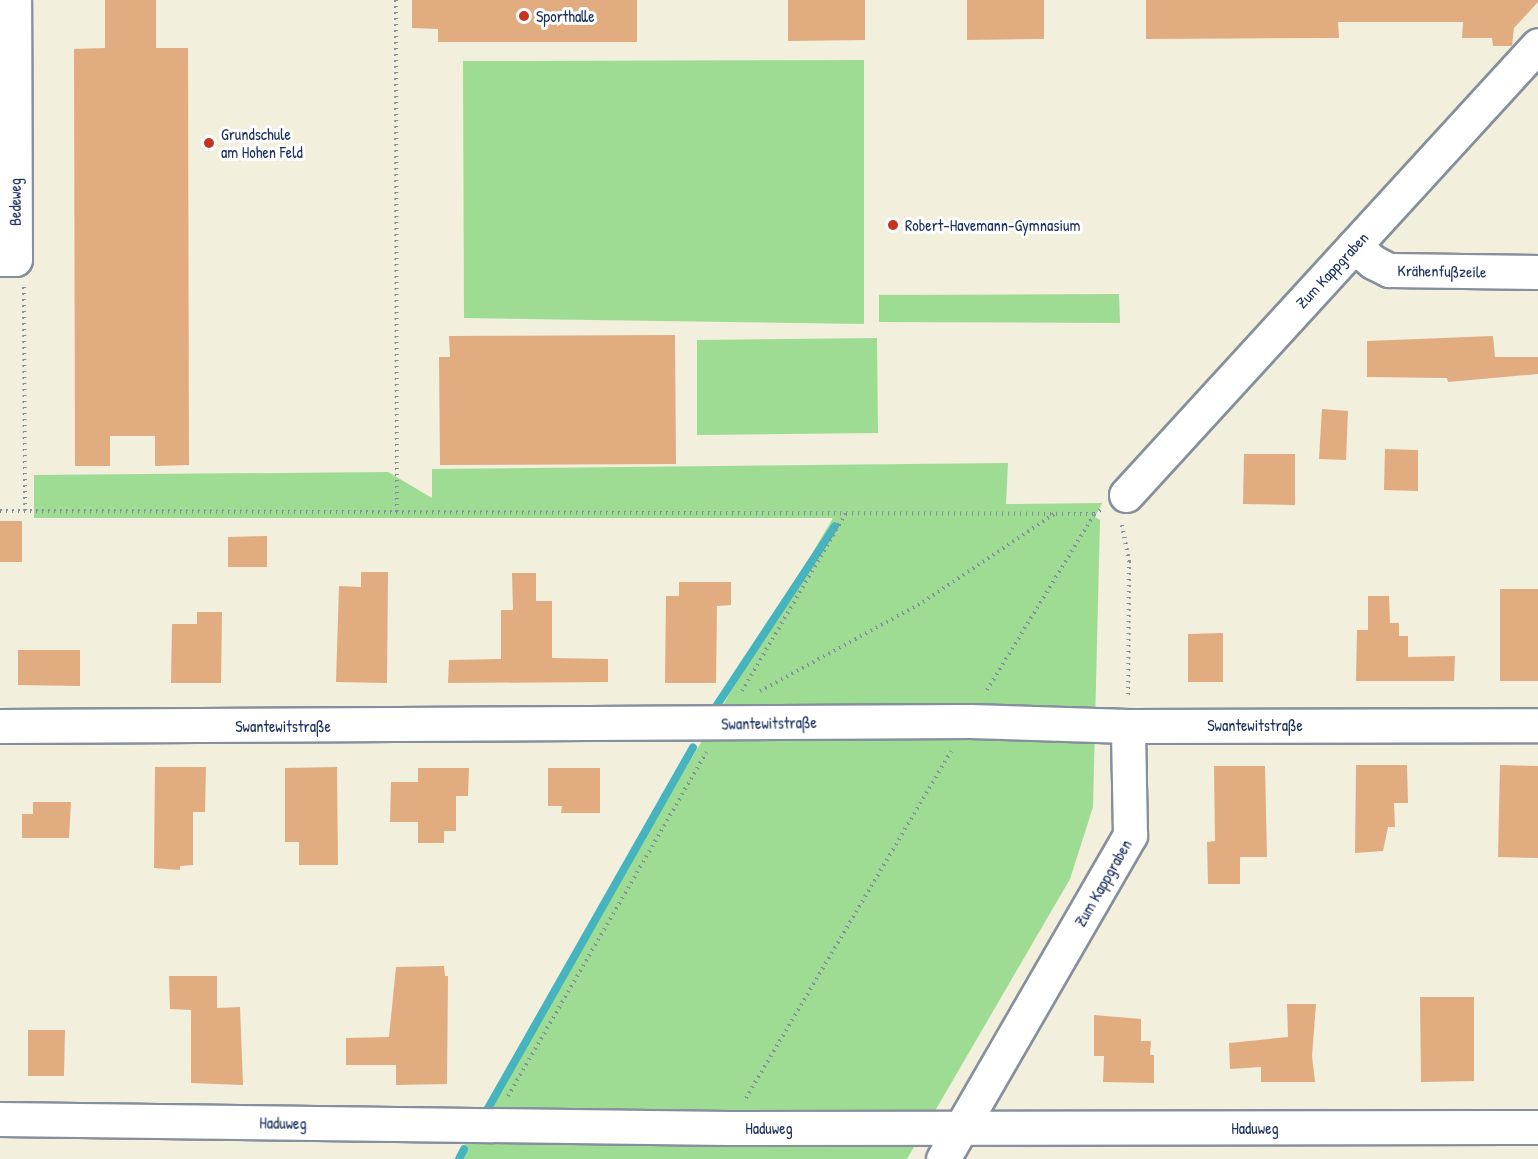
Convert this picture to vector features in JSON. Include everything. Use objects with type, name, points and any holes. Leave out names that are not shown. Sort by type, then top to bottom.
[{"type":"street","name":"Bedeweg","points":[[7,259],[14,0]]},
{"type":"street","name":"Zum Kappgraben","points":[[1121,497],[1538,45]]},
{"type":"street","name":"Krähenfußzeile","points":[[1354,246],[1389,270],[1538,272]]},
{"type":"street","name":"Swantewitstraße","points":[[0,726],[969,721],[1128,726],[1538,725]]},
{"type":"street","name":"Zum Kappgraben","points":[[943,1159],[1131,835],[1128,726]]},
{"type":"street","name":"Haduweg","points":[[0,1119],[728,1128],[1538,1127]]},
{"type":"path","points":[[396,0],[397,513]]},
{"type":"path","points":[[7,259],[24,278],[25,512]]},
{"type":"path","points":[[728,1128],[1094,514],[1121,497],[1129,561],[1128,726]]},
{"type":"path","points":[[0,511],[1094,514]]},
{"type":"path","points":[[491,1126],[846,513]]},
{"type":"path","points":[[755,693],[923,602],[1054,514]]},
{"type":"green space","points":[[864,60],[864,324],[464,318],[463,61]]},
{"type":"green space","points":[[1119,294],[1120,323],[879,322],[879,295]]},
{"type":"green space","points":[[877,338],[878,433],[697,435],[697,340]]},
{"type":"green space","points":[[1008,463],[1006,504],[1102,503],[1095,517],[1100,520],[1093,807],[1070,879],[907,1159],[456,1159],[833,518],[34,518],[34,475],[388,472],[432,498],[432,469]]},
{"type":"building","points":[[105,0],[156,0],[156,48],[188,48],[189,465],[155,466],[155,436],[110,436],[110,466],[75,466],[74,49],[105,48]]},
{"type":"building","name":"Sporthalle","points":[[412,0],[637,0],[637,42],[438,42],[438,29],[412,28]]},
{"type":"building","points":[[788,0],[865,0],[865,40],[788,41]]},
{"type":"building","points":[[967,0],[1044,0],[1044,39],[967,40]]},
{"type":"building","points":[[1146,0],[1538,0],[1538,2],[1514,28],[1512,46],[1493,46],[1492,38],[1462,38],[1463,22],[1338,22],[1339,38],[1146,39]]},
{"type":"building","points":[[675,335],[676,464],[440,465],[439,357],[450,357],[449,336]]},
{"type":"building","points":[[1493,336],[1495,357],[1538,357],[1538,374],[1448,382],[1447,378],[1367,377],[1367,341]]},
{"type":"building","points":[[1322,409],[1348,411],[1346,460],[1319,459]]},
{"type":"building","points":[[1385,449],[1418,450],[1418,491],[1384,490]]},
{"type":"building","points":[[1244,454],[1295,454],[1295,505],[1243,504]]},
{"type":"building","points":[[0,521],[22,521],[22,562],[0,562]]},
{"type":"building","points":[[267,536],[267,567],[228,567],[228,537]]},
{"type":"building","points":[[361,572],[388,572],[387,683],[336,682],[339,586],[361,587]]},
{"type":"building","points":[[512,573],[536,573],[536,601],[552,601],[552,658],[608,659],[608,682],[448,683],[449,660],[501,659],[501,610],[513,610]]},
{"type":"building","points":[[679,582],[731,582],[731,605],[717,606],[716,683],[665,683],[666,596],[679,596]]},
{"type":"building","points":[[1500,589],[1538,589],[1538,681],[1500,681]]},
{"type":"building","points":[[1368,596],[1389,596],[1390,623],[1399,623],[1399,636],[1408,636],[1408,657],[1455,656],[1454,681],[1356,681],[1357,630],[1368,630]]},
{"type":"building","points":[[197,612],[222,612],[221,683],[171,683],[172,624],[197,624]]},
{"type":"building","points":[[1223,633],[1223,682],[1188,682],[1188,634]]},
{"type":"building","points":[[18,650],[80,650],[80,686],[18,685]]},
{"type":"building","points":[[1356,765],[1407,765],[1408,803],[1394,803],[1395,827],[1388,827],[1383,851],[1355,853]]},
{"type":"building","points":[[1500,765],[1538,766],[1538,858],[1498,857]]},
{"type":"building","points":[[1214,766],[1265,766],[1267,857],[1240,857],[1240,884],[1208,884],[1207,842],[1215,841]]},
{"type":"building","points":[[155,767],[206,767],[205,812],[193,812],[193,865],[180,866],[180,870],[154,868]]},
{"type":"building","points":[[337,767],[338,865],[299,865],[299,842],[285,842],[285,768]]},
{"type":"building","points":[[418,768],[469,768],[468,796],[456,796],[456,831],[444,831],[444,843],[418,843],[418,822],[390,822],[391,782],[418,782]]},
{"type":"building","points":[[548,768],[600,768],[600,813],[561,813],[562,806],[548,806]]},
{"type":"building","points":[[33,802],[71,802],[69,838],[22,838],[22,814],[33,814]]},
{"type":"building","points":[[444,966],[445,976],[448,976],[447,1084],[396,1085],[396,1065],[346,1065],[346,1038],[389,1037],[396,967]]},
{"type":"building","points":[[169,976],[217,976],[217,1008],[240,1007],[243,1085],[191,1083],[191,1010],[170,1009]]},
{"type":"building","points":[[1420,997],[1474,997],[1474,1081],[1421,1082]]},
{"type":"building","points":[[1287,1004],[1316,1004],[1312,1056],[1315,1082],[1261,1082],[1261,1067],[1230,1069],[1229,1043],[1288,1037]]},
{"type":"building","points":[[1094,1015],[1141,1019],[1141,1041],[1151,1041],[1150,1055],[1154,1055],[1154,1083],[1103,1082],[1104,1056],[1094,1056]]},
{"type":"building","points":[[28,1030],[65,1030],[64,1076],[28,1076]]},
{"type":"waterway","points":[[717,705],[835,526]]},
{"type":"waterway","points":[[487,1110],[693,747]]},
{"type":"waterway","points":[[459,1159],[464,1149]]},
{"type":"place","name":"Sporthalle","points":[[524,16]]},
{"type":"place","name":"Grundschule am Hohen Feld","points":[[209,143]]},
{"type":"place","name":"Robert-Havemann-Gymnasium","points":[[893,225]]}]
